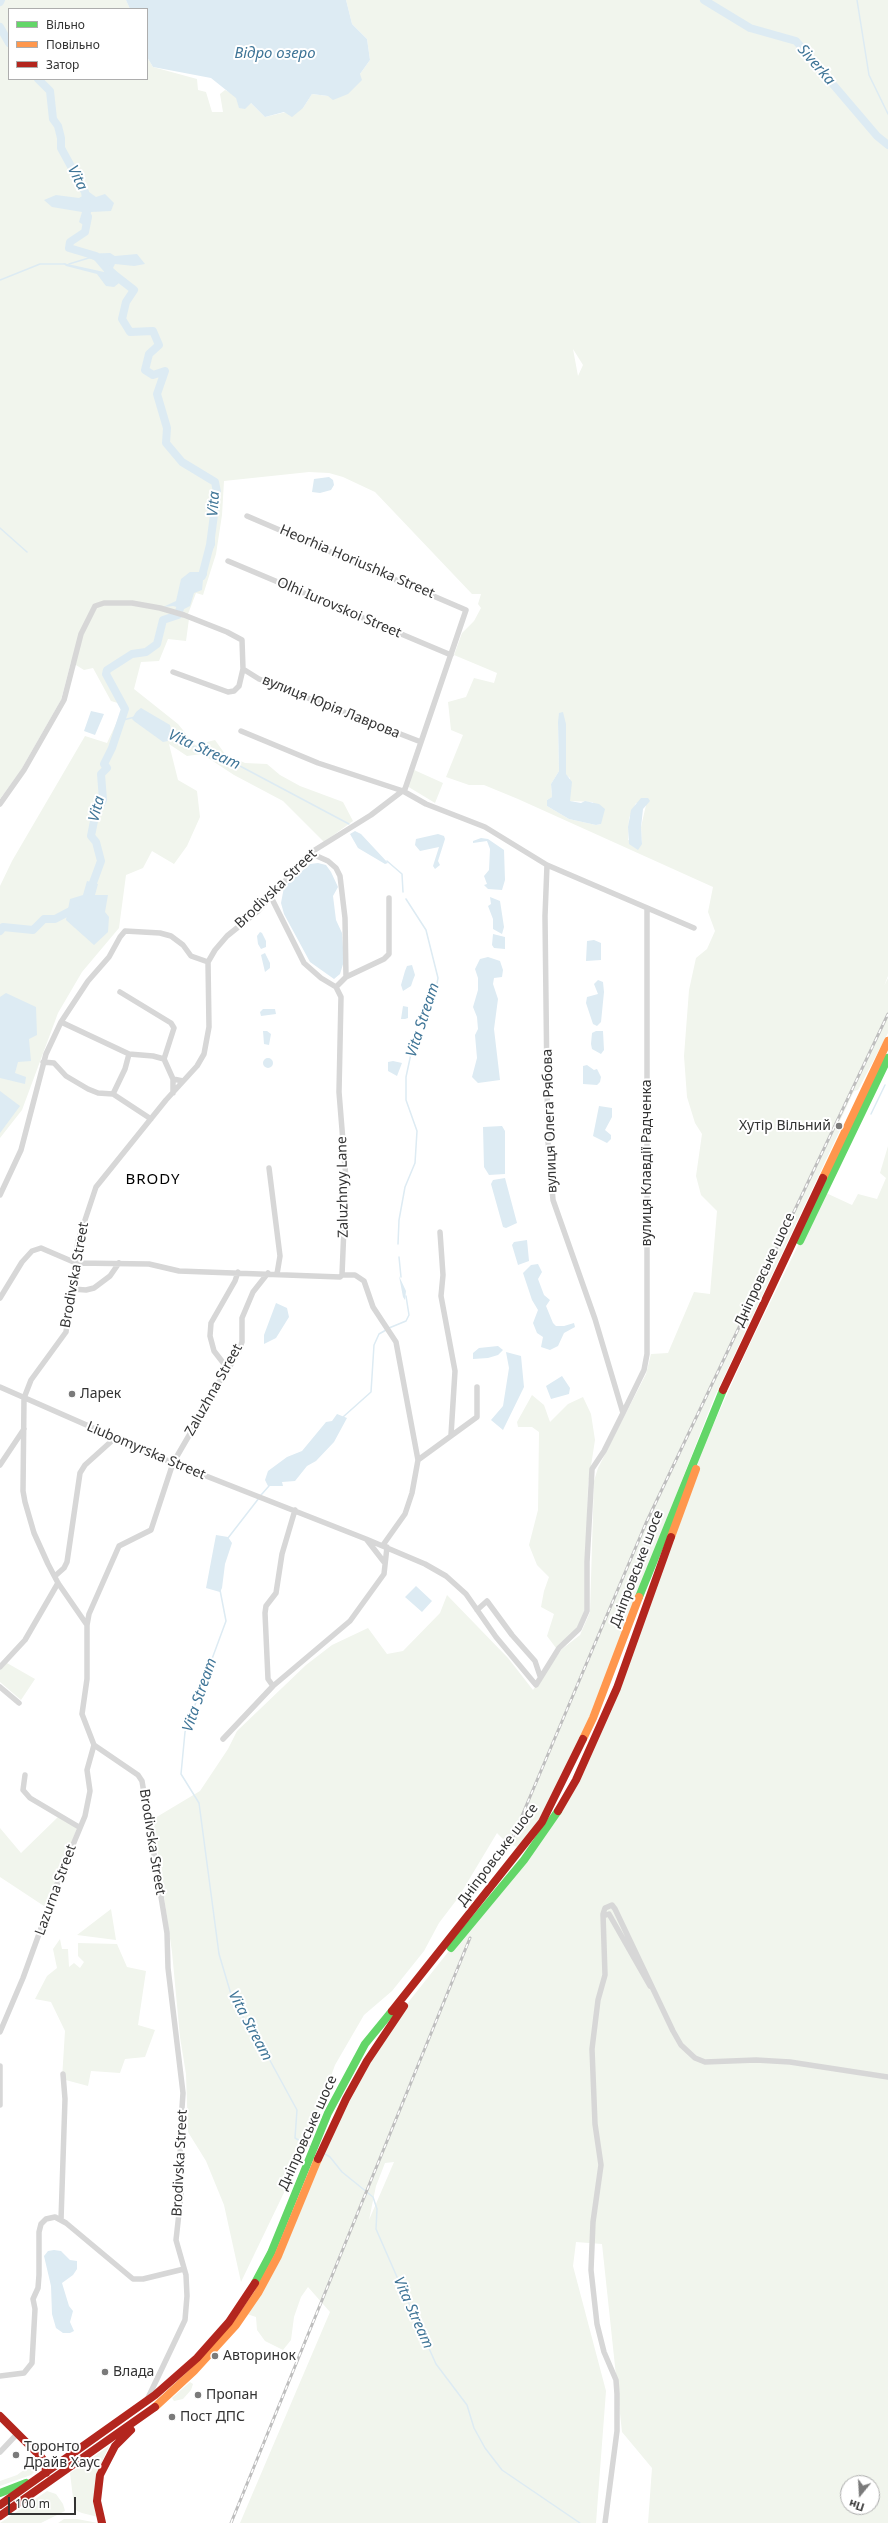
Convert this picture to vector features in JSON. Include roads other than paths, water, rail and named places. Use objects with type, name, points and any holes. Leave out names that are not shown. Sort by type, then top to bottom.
[{"type":"main road","name":"Дніпровське шосе","points":[[0,2516],[154,2408],[186,2380],[224,2338],[258,2293],[278,2256],[321,2130],[366,2044],[506,1870],[542,1822],[593,1718],[657,1549],[711,1416],[888,1041]]},
{"type":"main road","name":"Дніпровське шосе","points":[[0,2505],[147,2401],[197,2358],[229,2322],[251,2290],[308,2171],[329,2136],[366,2061],[417,1988],[524,1860],[552,1821],[576,1780],[617,1688],[702,1450],[747,1350],[888,1058]]},
{"type":"main road","points":[[102,2523],[98,2510],[97,2491],[102,2468],[120,2440],[154,2408]]},
{"type":"main road","points":[[0,2416],[45,2462],[46,2473]]},
{"type":"main road","points":[[0,2493],[36,2479]]},
{"type":"street","name":"Heorhia Horiushka Street","points":[[248,516],[466,610]]},
{"type":"street","name":"Olhi Iurovskoi Street","points":[[228,560],[451,655]]},
{"type":"street","name":"вулиця Юрія Лаврова","points":[[0,804],[24,770],[64,700],[81,634],[95,606],[104,603],[132,603],[173,612],[184,615],[242,640],[243,669],[239,686],[234,691],[228,692],[173,672]]},
{"type":"street","name":"Brodivska Street","points":[[87,1625],[58,1582],[40,1546],[25,1502],[23,1491],[24,1398],[31,1380],[66,1332],[78,1241],[96,1187],[151,1119],[197,1066],[207,1042],[208,962],[215,950],[227,936],[271,897],[310,853],[371,815],[403,791],[407,786],[466,610]]},
{"type":"street","name":"вулиця Юрія Лаврова","points":[[243,669],[259,679],[421,742]]},
{"type":"street","points":[[241,731],[318,763],[403,791],[426,804],[485,827],[547,865],[694,928]]},
{"type":"street","points":[[310,853],[328,861],[340,876],[345,918],[346,977]]},
{"type":"street","name":"вулиця Олега Рябова","points":[[547,865],[545,916],[547,1085],[552,1194],[608,1359],[623,1413]]},
{"type":"street","points":[[271,897],[304,963],[321,978],[336,987],[346,977],[384,959],[389,954],[389,898]]},
{"type":"street","name":"вулиця Клавдії Радченка","points":[[540,1676],[559,1648],[580,1629],[587,1611],[586,1562],[592,1469],[604,1452],[644,1370],[647,1354],[648,909]]},
{"type":"street","points":[[0,1195],[21,1150],[43,1062],[61,1022],[125,931],[160,933],[171,936],[183,945],[191,956],[208,962]]},
{"type":"street","name":"Zaluzhnyy Lane","points":[[336,987],[341,997],[339,1092],[346,1179],[342,1275]]},
{"type":"street","points":[[120,992],[171,1023],[174,1028],[164,1059],[173,1079],[173,1093]]},
{"type":"street","points":[[61,1022],[129,1054],[153,1056],[164,1059]]},
{"type":"street","points":[[113,1094],[125,1070],[129,1054]]},
{"type":"street","points":[[43,1062],[54,1063],[66,1076],[88,1089],[98,1093],[113,1094],[151,1119]]},
{"type":"street","points":[[173,1079],[183,1081]]},
{"type":"street","points":[[269,1168],[280,1256],[277,1274]]},
{"type":"street","points":[[440,1232],[443,1275],[441,1296],[455,1371],[451,1435]]},
{"type":"street","points":[[0,1298],[22,1262],[32,1251],[42,1248],[65,1260],[76,1263],[149,1264],[179,1271],[268,1273],[340,1277],[342,1275],[355,1275],[364,1281],[373,1306],[396,1342],[418,1460],[412,1493],[405,1514],[385,1546],[384,1574],[350,1622],[273,1686],[223,1739]]},
{"type":"street","points":[[72,1289],[86,1290],[102,1284],[119,1263]]},
{"type":"street","points":[[228,1369],[214,1351],[210,1336],[211,1323],[235,1281],[238,1272]]},
{"type":"street","name":"Zaluzhna Street","points":[[87,1625],[89,1614],[119,1546],[151,1530],[173,1463],[198,1420],[208,1395],[228,1369],[242,1342],[242,1318],[253,1292],[268,1273]]},
{"type":"street","name":"Liubomyrska Street","points":[[0,1387],[173,1463],[385,1546],[446,1576],[466,1594],[536,1685],[540,1676]]},
{"type":"street","points":[[418,1460],[477,1417],[477,1387]]},
{"type":"street","points":[[0,1465],[24,1429]]},
{"type":"street","points":[[55,1576],[64,1568],[67,1562],[80,1473],[85,1465],[115,1438]]},
{"type":"street","points":[[273,1686],[268,1679],[265,1613],[266,1606],[276,1593],[282,1554],[295,1510]]},
{"type":"street","points":[[366,1539],[384,1562]]},
{"type":"street","points":[[0,1667],[25,1640],[58,1582]]},
{"type":"street","points":[[477,1610],[487,1601],[512,1635],[535,1661],[540,1676]]},
{"type":"street","points":[[87,1625],[87,1679],[82,1714],[94,1745]]},
{"type":"street","points":[[0,1687],[19,1703]]},
{"type":"street","name":"Brodivska Street","points":[[94,1745],[138,1775],[143,1786],[146,1817],[167,1933],[168,1968],[183,2075],[181,2195],[176,2240],[184,2269],[187,2296],[185,2320],[147,2401]]},
{"type":"street","name":"Lazurna Street","points":[[0,2032],[43,1928],[60,1876],[89,1801],[87,1770],[94,1745]]},
{"type":"street","points":[[25,1775],[23,1790],[30,1798],[79,1827]]},
{"type":"street","points":[[606,2523],[617,2431],[617,2394],[616,2380],[604,2352],[597,2324],[591,2270],[593,2222],[601,2165],[596,2124],[592,2049],[598,2000],[605,1975],[603,1916],[608,1906],[612,1905],[615,1909],[681,2045],[695,2058],[705,2062],[756,2060],[790,2062],[888,2077]]},
{"type":"street","points":[[603,1916],[609,1914],[627,1949],[659,1999]]},
{"type":"street","points":[[0,2066],[0,2105]]},
{"type":"street","points":[[61,2220],[65,2099],[62,2090],[63,2074]]},
{"type":"street","points":[[0,2376],[24,2373],[32,2363],[36,2309],[33,2299],[38,2288],[40,2275],[39,2232],[41,2224],[46,2219],[55,2217],[61,2220],[133,2279],[143,2279],[184,2269]]},
{"type":"street","points":[[0,2452],[18,2433]]},
{"type":"water","name":"Відро озеро","points":[[126,0],[346,0],[352,24],[367,39],[370,60],[360,74],[362,80],[348,94],[333,100],[328,96],[312,94],[303,108],[292,117],[284,112],[265,117],[251,103],[245,109],[239,108],[236,98],[211,78],[153,67],[148,59],[148,8],[130,8]]},
{"type":"water","points":[[89,192],[96,197],[105,194],[114,203],[111,211],[91,212],[88,228],[79,222],[82,212],[52,207],[44,200],[56,195],[79,198]]},
{"type":"water","points":[[110,253],[115,256],[137,254],[145,264],[134,266],[115,264],[113,268],[124,279],[114,287],[106,286],[97,274],[66,266],[63,263],[104,272],[106,265],[79,254]]},
{"type":"water","points":[[329,477],[333,480],[334,485],[331,490],[320,493],[312,492],[314,479]]},
{"type":"water","points":[[215,526],[215,545],[206,565],[207,575],[203,580],[202,590],[194,593],[190,606],[184,609],[173,606],[163,607],[176,601],[181,579],[190,572],[201,572],[213,540],[208,534]]},
{"type":"water","points":[[141,708],[170,725],[172,734],[168,741],[163,742],[132,719],[136,712]]},
{"type":"water","points":[[91,711],[104,714],[95,735],[84,731]]},
{"type":"water","points":[[563,712],[566,724],[566,774],[572,782],[570,801],[581,803],[585,801],[599,804],[605,809],[601,824],[596,825],[569,819],[547,806],[547,800],[552,797],[551,784],[559,771],[558,722],[559,713]]},
{"type":"water","points":[[641,798],[648,798],[650,801],[643,809],[641,827],[642,844],[638,850],[629,844],[628,827],[631,810]]},
{"type":"water","points":[[355,831],[361,834],[388,863],[385,864],[358,848],[350,834]]},
{"type":"water","points":[[438,834],[444,836],[445,839],[438,861],[440,865],[435,869],[433,866],[439,847],[420,851],[415,845],[416,839]]},
{"type":"water","points":[[481,838],[488,839],[504,850],[505,880],[502,890],[488,889],[484,885],[487,884],[484,876],[489,870],[490,849],[487,841],[473,843],[473,841]]},
{"type":"water","points":[[318,863],[326,865],[338,887],[333,896],[336,920],[342,933],[344,961],[340,974],[334,979],[310,962],[284,914],[281,903],[284,887],[310,864]]},
{"type":"water","points":[[87,881],[98,884],[95,895],[108,895],[105,912],[109,917],[108,932],[94,945],[66,920],[70,899],[83,895]]},
{"type":"water","points":[[490,897],[500,901],[504,927],[502,934],[493,929],[493,919],[488,906],[491,904]]},
{"type":"water","points":[[260,932],[266,941],[266,947],[261,949],[258,944],[257,936]]},
{"type":"water","points":[[493,934],[505,937],[505,949],[494,948],[492,945]]},
{"type":"water","points":[[594,940],[601,943],[601,960],[586,961],[587,941]]},
{"type":"water","points":[[265,953],[270,963],[270,968],[265,972],[261,955]]},
{"type":"water","points":[[488,957],[500,961],[503,970],[502,977],[494,978],[493,984],[498,999],[494,1029],[500,1080],[478,1083],[472,1077],[477,1058],[475,1035],[478,1029],[477,1017],[473,1007],[478,990],[478,978],[475,969],[480,959]]},
{"type":"water","points":[[412,965],[415,975],[411,986],[403,991],[401,985],[405,971],[407,966]]},
{"type":"water","points":[[598,980],[603,982],[604,992],[601,1022],[597,1026],[593,1024],[586,1003],[587,997],[598,994],[594,984]]},
{"type":"water","points":[[6,993],[36,1007],[37,1035],[29,1039],[31,1061],[18,1062],[15,1073],[26,1077],[25,1084],[0,1078],[0,997]]},
{"type":"water","points":[[403,1006],[408,1007],[408,1018],[401,1019]]},
{"type":"water","points":[[263,1009],[275,1009],[276,1014],[261,1016],[260,1012]]},
{"type":"water","points":[[263,1031],[267,1031],[271,1034],[269,1045],[264,1044]]},
{"type":"water","points":[[596,1031],[603,1031],[604,1050],[601,1054],[592,1049],[592,1033]]},
{"type":"water","points":[[266,1058],[270,1058],[273,1063],[270,1068],[266,1068],[263,1065],[263,1061]]},
{"type":"water","points":[[393,1061],[402,1063],[397,1076],[388,1071],[388,1062]]},
{"type":"water","points":[[587,1065],[594,1070],[597,1069],[601,1077],[600,1082],[597,1085],[583,1084],[583,1066]]},
{"type":"water","points":[[0,1091],[20,1106],[0,1133]]},
{"type":"water","points":[[599,1106],[612,1108],[612,1117],[605,1130],[611,1135],[611,1139],[607,1143],[593,1136]]},
{"type":"water","points":[[502,1126],[505,1131],[505,1174],[489,1175],[484,1167],[483,1127]]},
{"type":"water","points":[[505,1178],[517,1223],[506,1228],[503,1227],[491,1184],[493,1180]]},
{"type":"water","points":[[527,1240],[529,1261],[518,1265],[512,1245],[514,1242]]},
{"type":"water","points":[[538,1264],[542,1272],[538,1279],[544,1295],[550,1300],[546,1306],[553,1323],[556,1326],[564,1326],[574,1323],[575,1327],[564,1333],[558,1346],[550,1350],[541,1347],[543,1337],[537,1333],[533,1323],[538,1310],[532,1300],[523,1273],[531,1265]]},
{"type":"water","points":[[399,1276],[406,1291],[405,1300],[403,1297]]},
{"type":"water","points":[[276,1303],[287,1308],[289,1317],[276,1338],[264,1344],[264,1335]]},
{"type":"water","points":[[498,1346],[503,1350],[498,1355],[488,1358],[473,1359],[473,1353],[479,1348]]},
{"type":"water","points":[[506,1352],[521,1356],[524,1387],[503,1430],[491,1420],[503,1406],[509,1368]]},
{"type":"water","points":[[562,1376],[570,1388],[569,1394],[551,1399],[546,1386]]},
{"type":"water","points":[[337,1414],[347,1418],[334,1442],[316,1461],[307,1466],[295,1481],[282,1482],[283,1486],[268,1486],[265,1480],[268,1471],[287,1457],[302,1451],[326,1422],[332,1421]]},
{"type":"water","points":[[216,1535],[228,1537],[232,1543],[225,1564],[222,1588],[220,1592],[206,1588]]},
{"type":"water","points":[[416,1586],[432,1601],[422,1612],[405,1597]]},
{"type":"water","points":[[48,2251],[61,2251],[70,2260],[77,2261],[77,2269],[73,2275],[62,2283],[69,2306],[73,2311],[70,2322],[74,2331],[70,2333],[63,2333],[56,2328],[52,2314],[51,2286],[44,2256]]},
{"type":"waterway","name":"Siverka","points":[[704,0],[750,28],[796,41],[877,136],[888,145]]},
{"type":"waterway","points":[[857,0],[869,75],[888,114]]},
{"type":"waterway","name":"Vita","points":[[0,27],[8,41]]},
{"type":"waterway","name":"Vita","points":[[39,80],[50,91],[53,119],[58,126],[61,138],[61,148],[85,192],[87,204]]},
{"type":"waterway","name":"Vita","points":[[88,217],[85,232],[70,242],[69,248],[96,256],[107,269],[134,290],[126,302],[122,319],[130,332],[153,331],[159,345],[149,354],[145,370],[153,375],[165,371],[157,394],[167,428],[166,443],[182,462],[215,482],[217,492],[210,545],[202,576]]},
{"type":"waterway","points":[[69,264],[92,257]]},
{"type":"waterway","points":[[0,280],[40,264],[65,264]]},
{"type":"waterway","points":[[0,528],[27,552]]},
{"type":"waterway","name":"Vita","points":[[90,891],[101,861],[96,842],[91,836],[95,816],[103,800],[101,774],[107,768],[104,764],[112,748],[125,709],[106,674],[107,670],[132,654],[146,652],[157,644],[163,620],[178,615],[181,605],[186,601]]},
{"type":"waterway","name":"Vita Stream","points":[[123,720],[135,717]]},
{"type":"waterway","name":"Vita Stream","points":[[170,736],[189,746],[208,749],[349,824]]},
{"type":"waterway","name":"Vita Stream","points":[[387,861],[402,874],[403,892]]},
{"type":"waterway","name":"Vita Stream","points":[[406,899],[426,930],[438,978],[435,995],[419,1026]]},
{"type":"waterway","name":"Vita","points":[[0,931],[3,927],[33,930],[44,919],[55,919],[76,908]]},
{"type":"waterway","name":"Vita Stream","points":[[398,1244],[399,1220],[405,1187],[415,1163],[417,1131],[406,1100],[406,1077],[415,1035]]},
{"type":"waterway","points":[[871,1114],[885,1085]]},
{"type":"waterway","name":"Vita Stream","points":[[399,1257],[401,1277]]},
{"type":"waterway","name":"Vita Stream","points":[[389,1328],[406,1321],[409,1315],[406,1296]]},
{"type":"waterway","name":"Vita Stream","points":[[343,1417],[371,1392],[374,1345],[379,1334],[386,1330]]},
{"type":"waterway","name":"Vita Stream","points":[[261,1495],[269,1486]]},
{"type":"waterway","name":"Vita Stream","points":[[228,1538],[259,1498]]},
{"type":"waterway","name":"Vita Stream","points":[[220,1590],[226,1621],[185,1732],[181,1774],[199,1803],[219,1954],[233,2001],[267,2055],[297,2110],[295,2138],[311,2147]]},
{"type":"waterway","name":"Vita Stream","points":[[325,2154],[330,2157],[342,2172],[373,2197],[377,2209],[376,2229],[397,2277],[436,2364],[467,2405],[474,2428],[485,2448],[502,2470],[580,2523]]},
{"type":"railway","points":[[510,1844],[646,1523],[888,1014]]},
{"type":"railway","points":[[231,2523],[470,1938]]},
{"type":"place","name":"Хутір Вільний","points":[[839,1126]]},
{"type":"place","name":"Ларек","points":[[72,1394]]},
{"type":"place","name":"Авторинок","points":[[215,2356]]},
{"type":"place","name":"Влада","points":[[105,2372]]},
{"type":"place","name":"Пропан","points":[[198,2395]]},
{"type":"place","name":"Пост ДПС","points":[[172,2417]]},
{"type":"place","name":"Торонто Драйв Хаус","points":[[16,2455]]},
{"type":"district","name":"BRODY","points":[[153,1180]]}]
